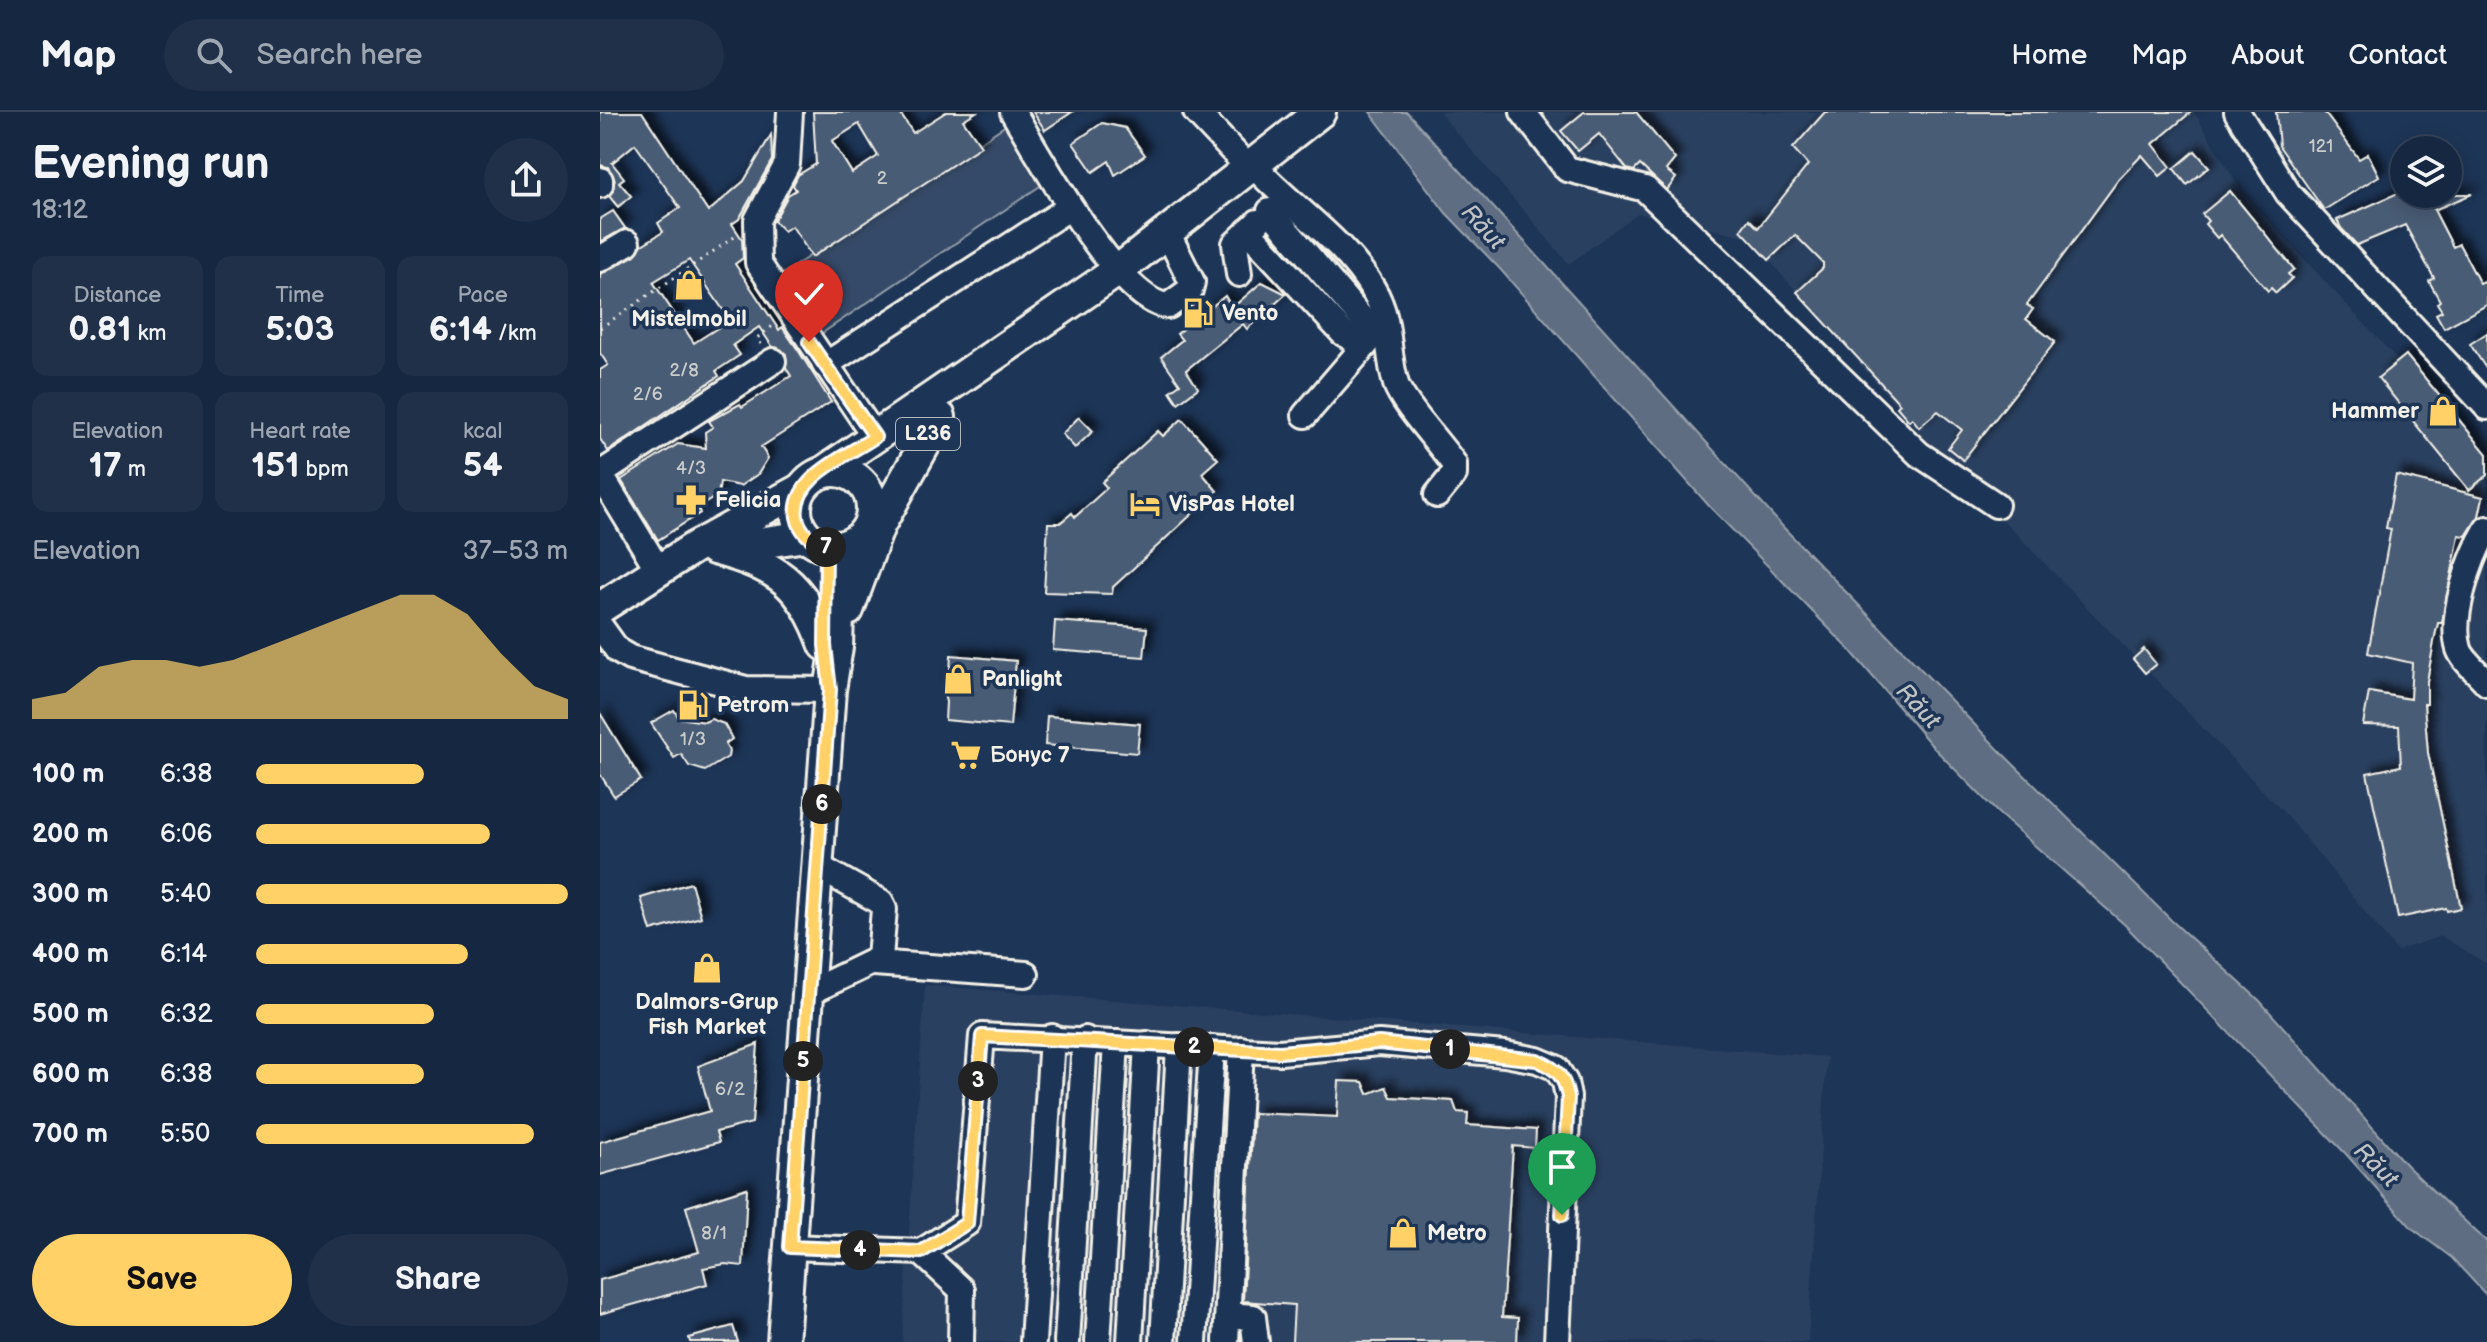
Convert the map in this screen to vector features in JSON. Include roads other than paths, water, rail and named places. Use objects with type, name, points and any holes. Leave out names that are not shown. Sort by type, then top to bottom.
[{"type":"main road","points":[[990,361],[1120,269],[1308,121]]},
{"type":"main road","name":"L236","points":[[824,543],[862,535],[872,512],[940,417],[990,361]]},
{"type":"main road","name":"L236","points":[[812,481],[990,361]]},
{"type":"main road","points":[[831,646],[879,526],[940,417]]},
{"type":"main road","points":[[600,608],[812,481],[834,471],[857,479],[870,500],[872,512]]},
{"type":"main road","points":[[783,1342],[830,690],[831,646],[824,543],[797,513],[812,481]]},
{"type":"main road","points":[[704,548],[824,543]]},
{"type":"main road","points":[[704,548],[750,559],[785,578],[808,604],[831,646]]},
{"type":"street","points":[[790,112],[787,164],[757,220],[758,263],[875,437]]},
{"type":"street","points":[[1013,112],[1069,208],[1120,269],[1158,305],[1168,306],[1190,290],[1190,272],[1167,232]]},
{"type":"street","points":[[1196,112],[1251,166],[1375,334],[1397,386],[1454,464],[1454,474],[1437,495]]},
{"type":"street","points":[[1523,112],[1567,169],[1645,189],[1919,454],[1996,505]]},
{"type":"street","points":[[2237,112],[2288,193],[2487,407]]},
{"type":"street","points":[[1239,274],[1235,244],[1277,205]]},
{"type":"street","points":[[825,365],[1069,208]]},
{"type":"street","points":[[1248,231],[1343,333],[1375,334]]},
{"type":"street","points":[[600,259],[627,243]]},
{"type":"street","points":[[1305,415],[1375,334]]},
{"type":"street","points":[[659,571],[600,474],[773,361]]},
{"type":"street","points":[[2487,529],[2460,600],[2456,625],[2460,652],[2487,683]]},
{"type":"street","points":[[600,626],[618,651],[630,658],[746,689],[830,690]]},
{"type":"street","points":[[817,866],[881,902],[884,909],[882,952],[874,963]]},
{"type":"street","points":[[808,993],[874,963],[1026,974]]},
{"type":"street","points":[[790,1247],[921,1252],[967,1223],[982,1036],[1052,1037],[1280,1052],[1379,1043],[1505,1054],[1537,1060],[1556,1068],[1565,1082],[1568,1097],[1557,1342]]},
{"type":"street","points":[[1033,1342],[1052,1037]]},
{"type":"street","points":[[1067,1342],[1085,1039]]},
{"type":"street","points":[[1098,1342],[1116,1043]]},
{"type":"street","points":[[1130,1342],[1147,1044]]},
{"type":"street","points":[[1163,1342],[1179,1046]]},
{"type":"street","points":[[1194,1342],[1212,1048]]},
{"type":"street","points":[[1226,1342],[1241,1049]]},
{"type":"street","points":[[921,1252],[962,1290],[961,1342]]},
{"type":"street","points":[[1228,1315],[1253,1317],[1256,1342]]},
{"type":"water","name":"Răut","points":[[1370,112],[1407,112],[1784,528],[2005,756],[2172,921],[2259,1000],[2407,1166],[2487,1242],[2487,1296],[2452,1258],[2412,1228],[2345,1153],[2125,925],[1998,813],[1934,748],[1850,650],[1710,507],[1500,269],[1446,213]]},
{"type":"place","name":"Mistelmobil","points":[[689,285]]},
{"type":"place","name":"Vento","points":[[1198,313]]},
{"type":"place","name":"Hammer","points":[[2443,411]]},
{"type":"place","name":"Felicia","points":[[691,500]]},
{"type":"place","name":"VisPas Hotel","points":[[1145,504]]},
{"type":"place","name":"Panlight","points":[[958,679]]},
{"type":"place","name":"Petrom","points":[[693,705]]},
{"type":"place","name":"Бонус 7","points":[[966,755]]},
{"type":"place","name":"Dalmors-Grup Fish Market","points":[[707,968]]},
{"type":"place","name":"Metro","points":[[1403,1233]]}]
